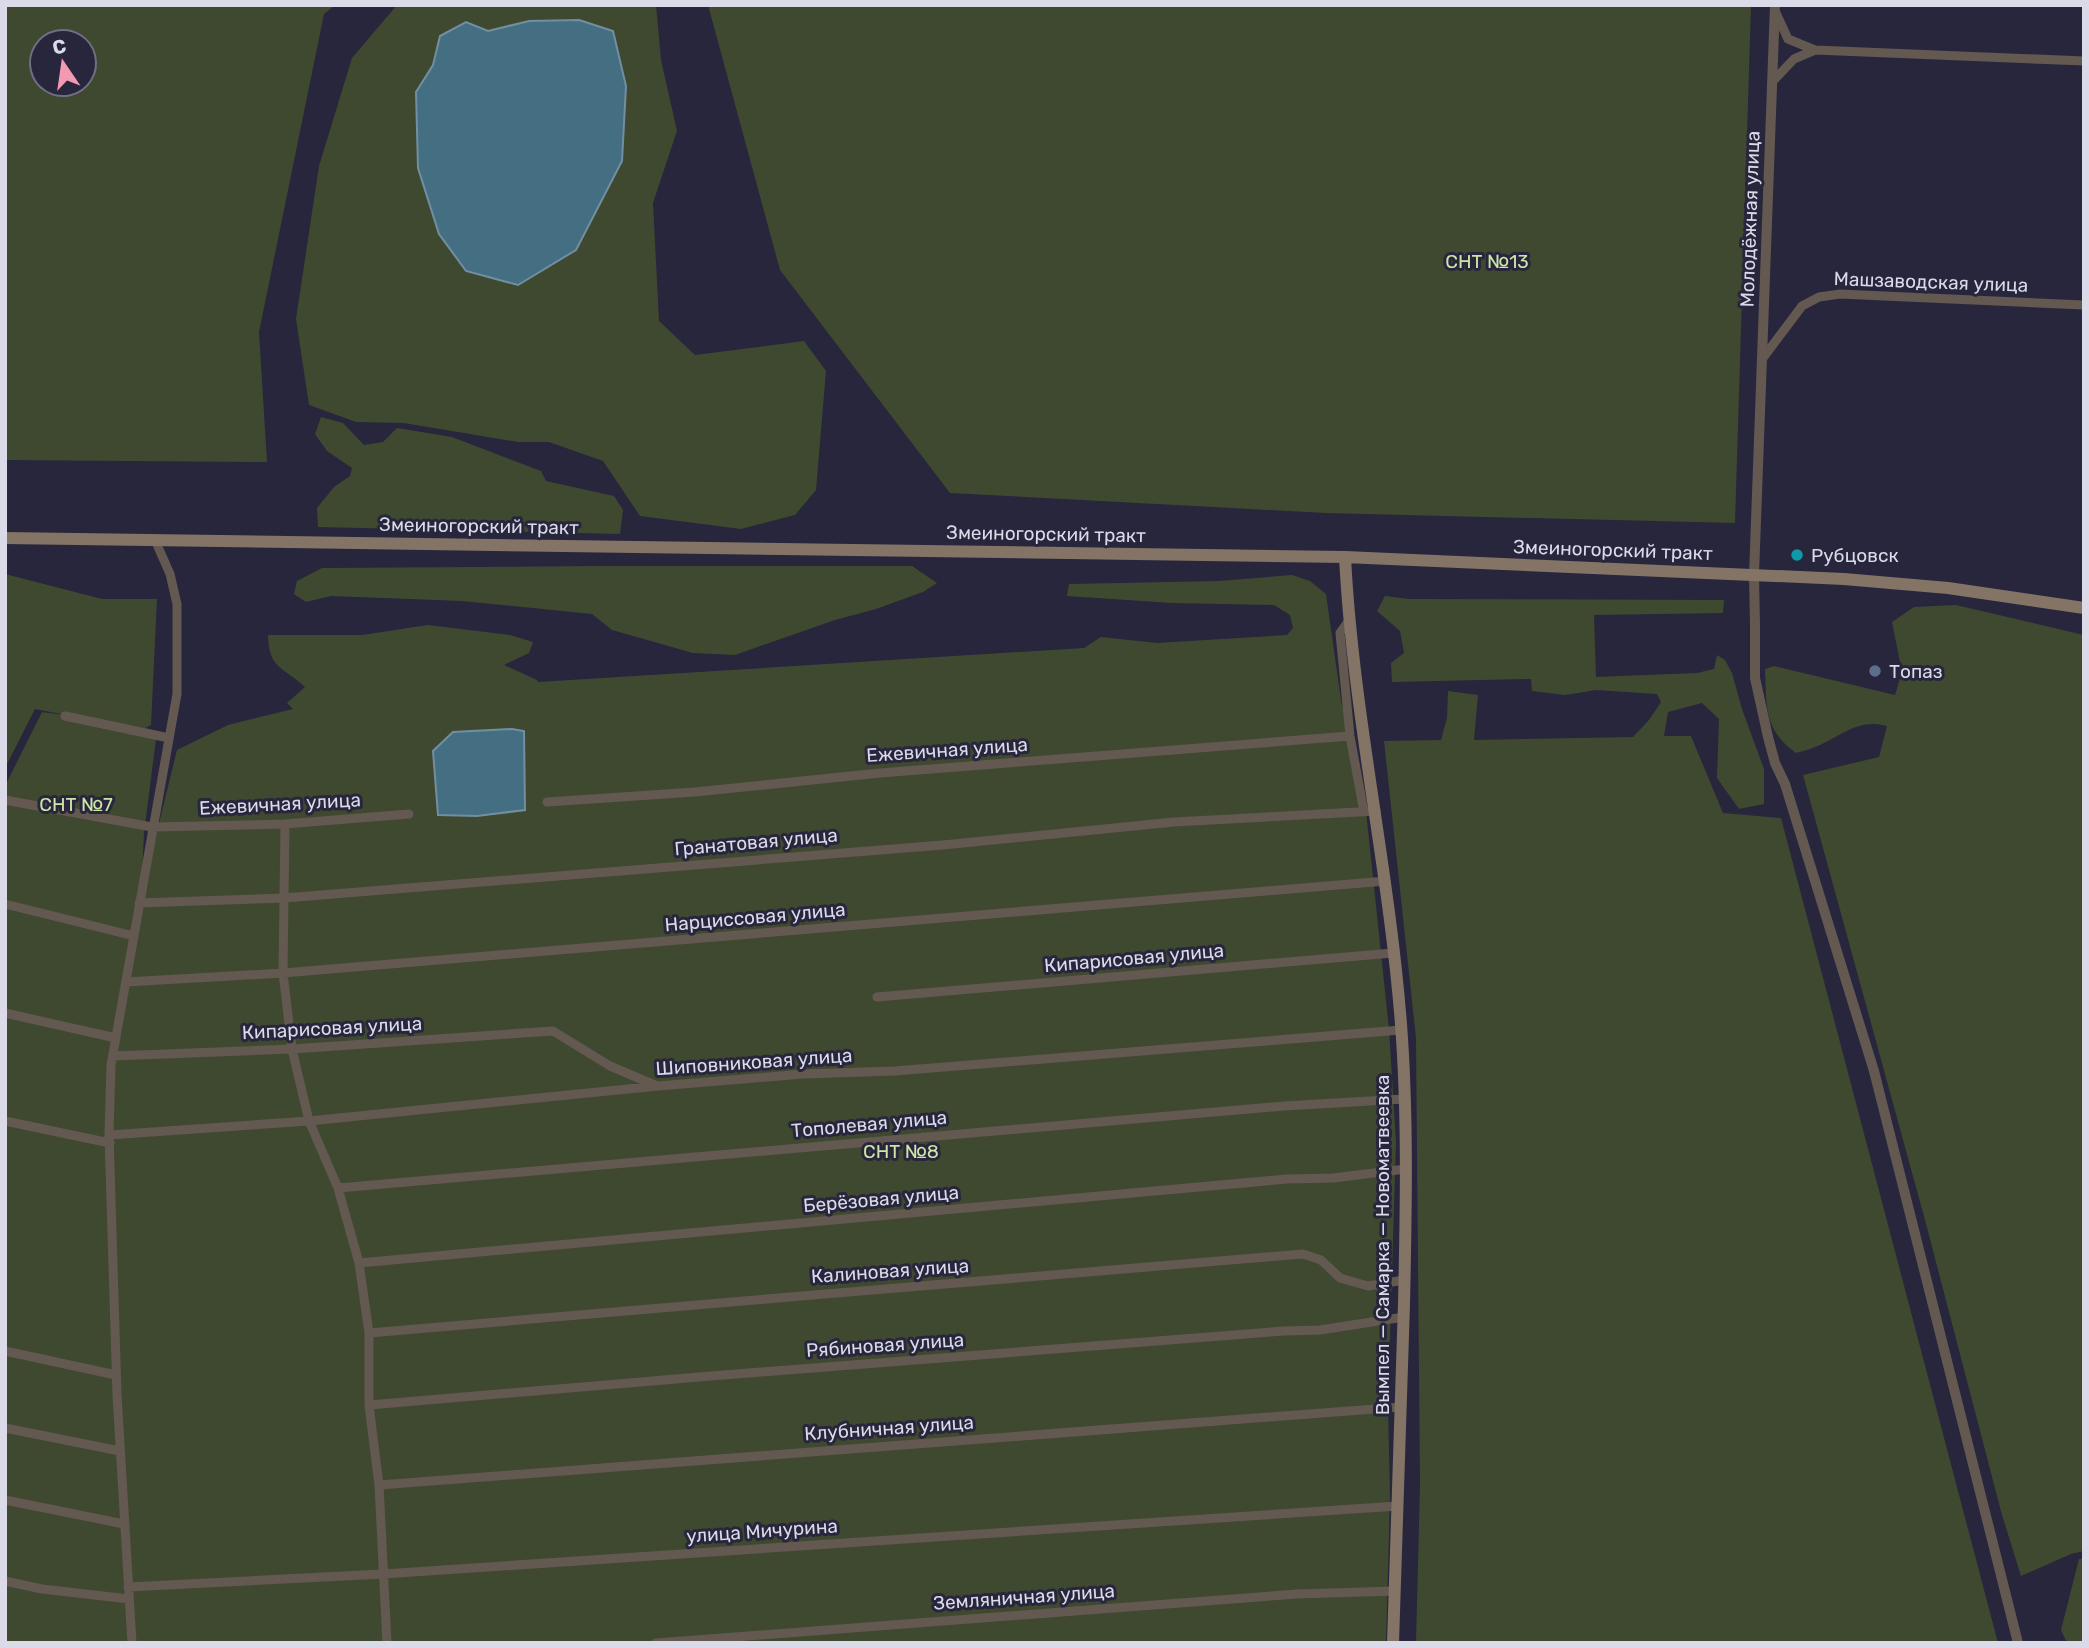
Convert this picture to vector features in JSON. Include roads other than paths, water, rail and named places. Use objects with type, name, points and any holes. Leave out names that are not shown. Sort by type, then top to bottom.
[{"type":"main road","name":"Змеиногорский тракт","points":[[5,538],[1345,557],[1844,579],[1948,588],[2084,608]]},
{"type":"main road","name":"Вымпел — Самарка — Новоматвеевка","points":[[1345,557],[1348,622],[1370,812],[1386,881],[1401,1030],[1406,1169],[1393,1643]]},
{"type":"street","points":[[1775,8],[1788,39],[1815,50],[2084,61]]},
{"type":"street","name":"Молодёжная улица","points":[[1775,8],[1754,575],[1755,678],[1775,764],[1785,784],[1874,1071],[2018,1643]]},
{"type":"street","points":[[1772,82],[1794,60],[1815,50]]},
{"type":"street","name":"Машзаводская улица","points":[[1763,358],[1802,306],[1819,297],[1840,294],[2084,305]]},
{"type":"street","points":[[132,1643],[116,1375],[109,1139],[113,1056],[177,694],[177,604],[170,574],[155,540]]},
{"type":"street","points":[[1348,622],[1340,633],[1350,736],[1370,812]]},
{"type":"street","points":[[65,716],[169,738]]},
{"type":"street","name":"Ежевичная улица","points":[[547,802],[695,792],[880,773],[1350,736]]},
{"type":"street","name":"Ежевичная улица","points":[[5,800],[152,827],[285,824],[409,814]]},
{"type":"street","name":"Гранатовая улица","points":[[139,903],[284,898],[943,845],[1174,822],[1370,812]]},
{"type":"street","points":[[285,824],[283,973],[292,1049],[309,1121],[338,1188],[359,1263],[369,1333],[369,1405],[379,1485],[387,1643]]},
{"type":"street","name":"Нарциссовая улица","points":[[126,982],[283,973],[1386,881]]},
{"type":"street","points":[[5,904],[134,936]]},
{"type":"street","name":"Кипарисовая улица","points":[[877,998],[1394,953]]},
{"type":"street","points":[[5,1013],[116,1038]]},
{"type":"street","name":"Шиповниковая улица","points":[[5,1121],[109,1139],[658,1086],[803,1074],[895,1071],[1401,1030]]},
{"type":"street","name":"Кипарисовая улица","points":[[113,1056],[292,1049],[554,1031],[610,1066],[658,1086]]},
{"type":"street","name":"Тополевая улица","points":[[338,1188],[1284,1106],[1404,1098]]},
{"type":"street","name":"Берёзовая улица","points":[[359,1263],[1333,1178],[1406,1169]]},
{"type":"street","name":"Калиновая улица","points":[[369,1333],[704,1302],[1010,1280],[1303,1254],[1321,1260],[1340,1278],[1368,1286],[1404,1280]]},
{"type":"street","name":"Рябиновая улица","points":[[369,1405],[1284,1331],[1320,1331],[1404,1317]]},
{"type":"street","points":[[5,1350],[116,1375]]},
{"type":"street","name":"Клубничная улица","points":[[379,1485],[1401,1407]]},
{"type":"street","points":[[5,1428],[120,1451]]},
{"type":"street","points":[[5,1500],[124,1524]]},
{"type":"street","name":"улица Мичурина","points":[[128,1587],[383,1574],[1398,1506]]},
{"type":"street","points":[[5,1581],[42,1589],[129,1599]]},
{"type":"street","name":"Земляничная улица","points":[[656,1643],[1297,1594],[1395,1591]]},
{"type":"water","points":[[579,20],[613,31],[626,86],[622,161],[576,250],[518,285],[466,271],[439,234],[418,168],[416,92],[433,65],[440,36],[466,22],[488,31],[529,21]]},
{"type":"water","points":[[512,729],[524,731],[525,810],[477,816],[438,815],[433,751],[453,732]]},
{"type":"place","name":"Рубцовск","points":[[1797,555]]},
{"type":"place","name":"Топаз","points":[[1875,671]]},
{"type":"park label","name":"СНТ №13","points":[[1487,261]]},
{"type":"park label","name":"СНТ №7","points":[[76,804]]},
{"type":"park label","name":"СНТ №8","points":[[901,1151]]}]
